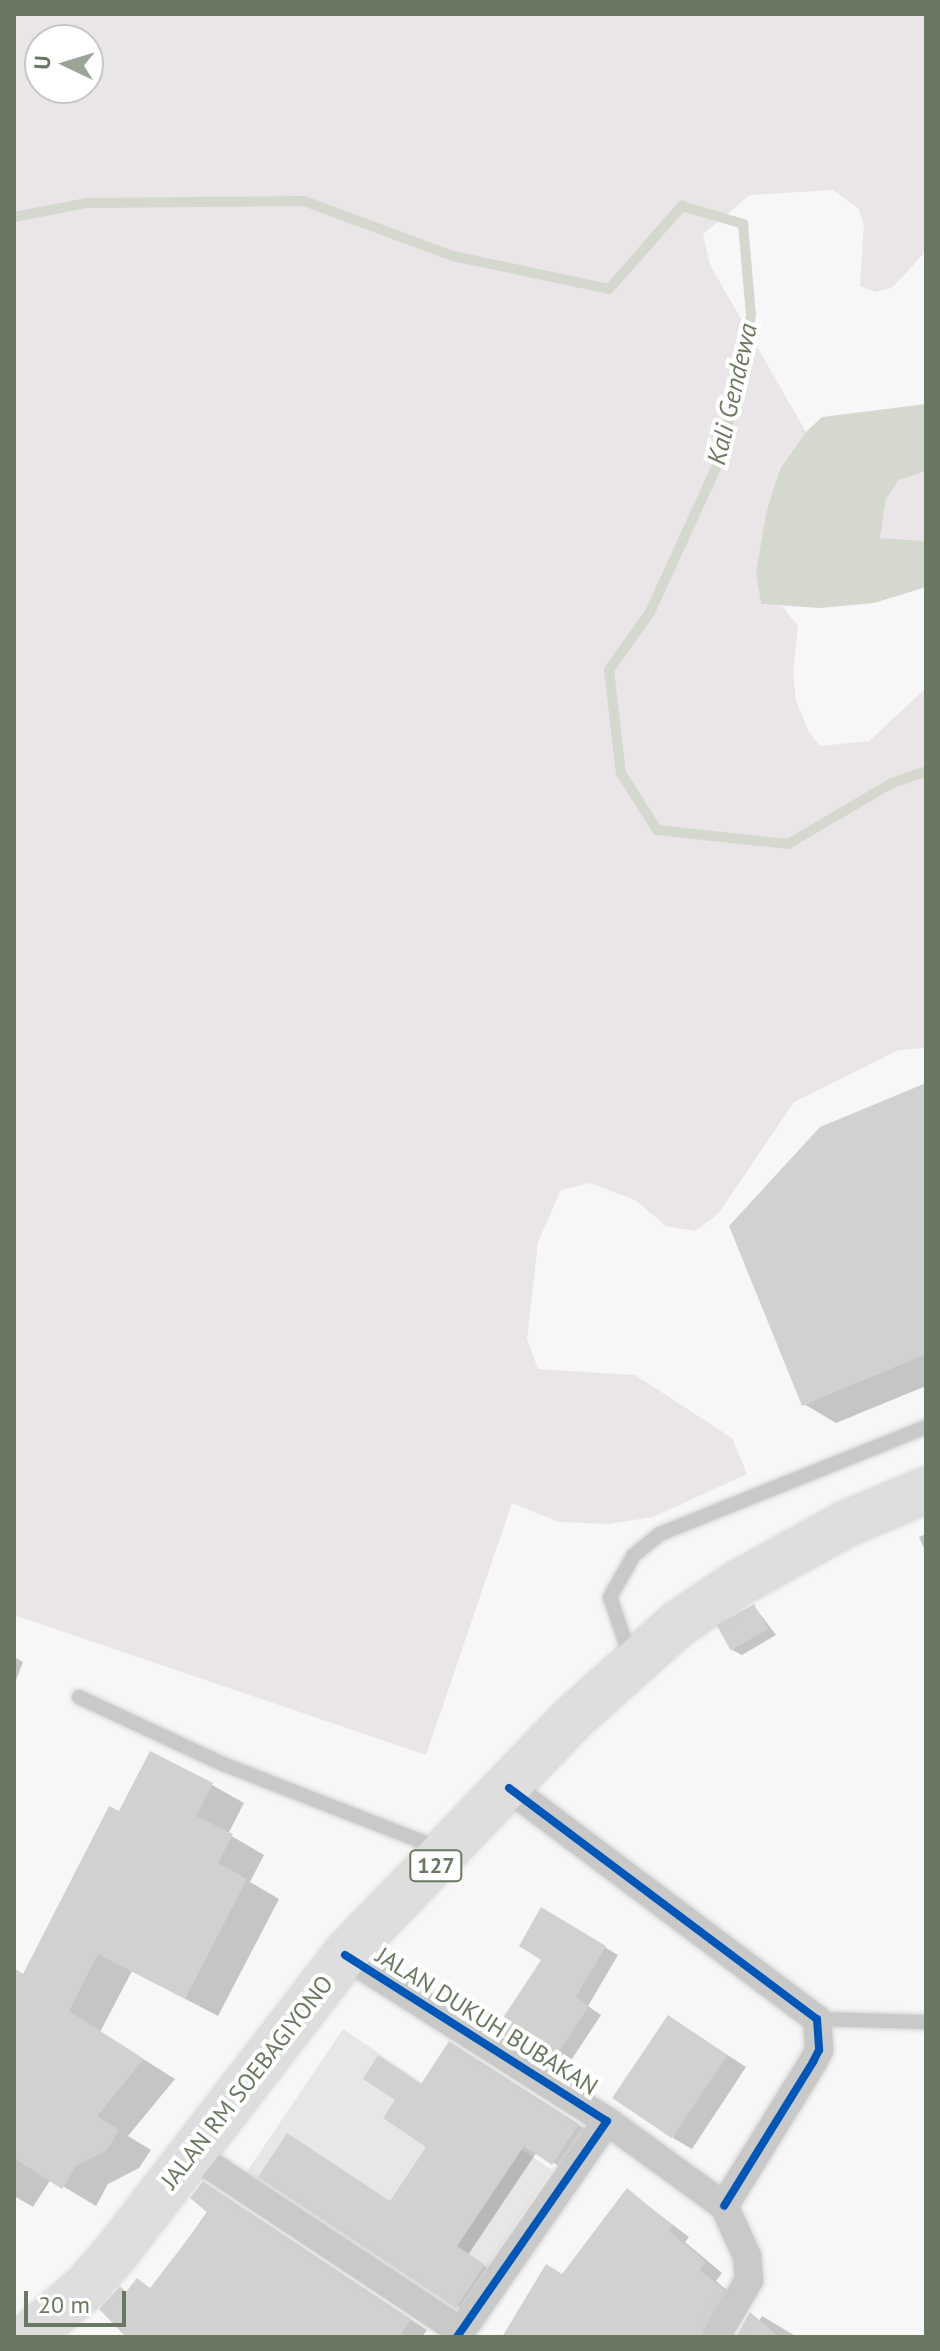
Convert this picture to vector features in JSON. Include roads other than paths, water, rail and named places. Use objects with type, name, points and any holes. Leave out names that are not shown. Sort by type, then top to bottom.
[{"type":"main road","name":"JALAN RM SOEBAGIYONO","points":[[28,2337],[86,2287],[345,1955],[450,1852],[633,1663],[737,1584],[848,1523],[926,1490]]},
{"type":"street","points":[[509,1788],[817,2019],[819,2050],[724,2206]]},
{"type":"street","name":"JALAN DUKUH BUBAKAN","points":[[345,1955],[607,2121],[724,2206],[747,2256],[749,2280],[716,2337]]},
{"type":"street","name":"JALAN DUKUH BUBAKAN","points":[[191,2153],[459,2334],[607,2121]]},
{"type":"lane","points":[[633,1663],[614,1619],[610,1597],[634,1555],[660,1534],[926,1427]]},
{"type":"lane","points":[[79,1697],[223,1764],[450,1852]]},
{"type":"lane","points":[[817,2019],[926,2022]]},
{"type":"waterway","name":"Kali Gendewa","points":[[14,217],[86,203],[304,201],[453,256],[609,289],[682,206],[743,224],[751,315],[721,457],[650,612],[609,670],[621,773],[657,830],[788,844],[892,783],[926,771]]}]
